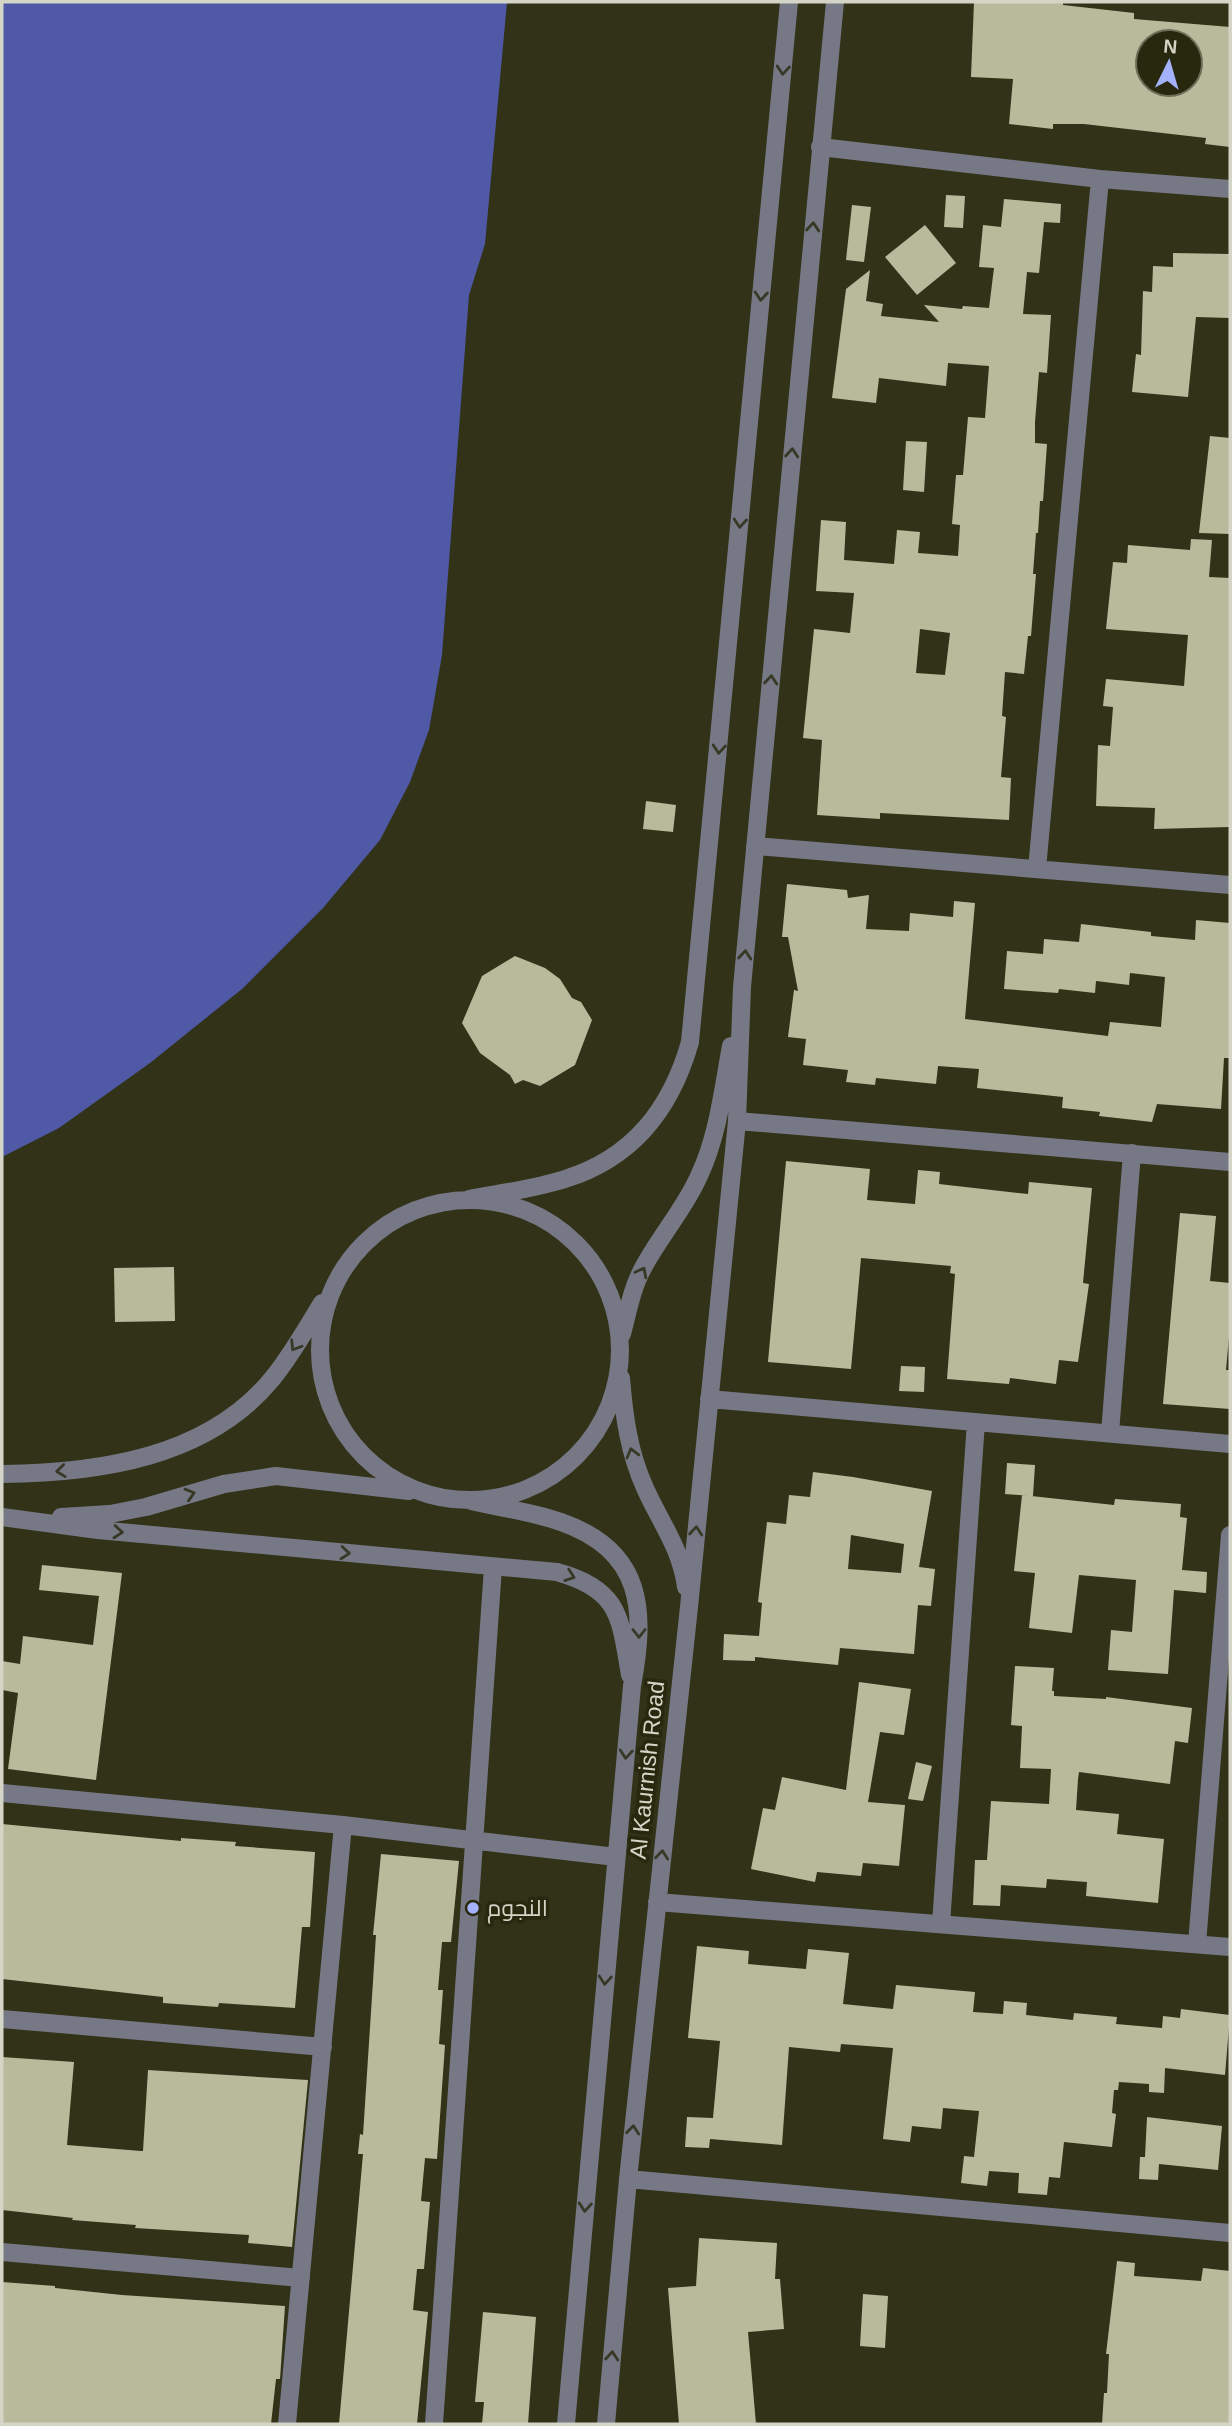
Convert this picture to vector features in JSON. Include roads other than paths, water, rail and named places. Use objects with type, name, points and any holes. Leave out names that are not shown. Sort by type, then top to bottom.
[{"type":"street","points":[[2,1474],[42,1474],[129,1461],[168,1450],[208,1431],[237,1412],[270,1381],[288,1359],[355,1252],[387,1224],[426,1206],[564,1180],[585,1172],[621,1151],[647,1129],[674,1087],[690,1042],[789,2]]},
{"type":"street","points":[[689,1607],[686,1582],[675,1546],[645,1490],[635,1462],[624,1409],[620,1373],[621,1337],[639,1278],[698,1180],[706,1160],[715,1129],[742,987],[835,2]]},
{"type":"street","points":[[820,147],[1100,179],[1230,189]]},
{"type":"street","points":[[1037,869],[1100,179]]},
{"type":"street","points":[[755,846],[1230,885]]},
{"type":"street","name":"Al Kaurnish Road","points":[[606,2424],[628,2179],[737,1121],[742,987]]},
{"type":"street","points":[[737,1121],[1230,1162]]},
{"type":"street","points":[[1110,1433],[1132,1153]]},
{"type":"street","points":[[469,1199],[513,1206],[554,1225],[588,1255],[611,1294],[621,1337]]},
{"type":"street","points":[[332,1289],[319,1336],[323,1386],[342,1432],[376,1468],[419,1493]]},
{"type":"street","points":[[471,1501],[515,1494],[555,1475],[588,1446],[605,1416],[620,1373]]},
{"type":"street","points":[[709,1398],[1230,1444]]},
{"type":"street","points":[[941,1924],[976,1422]]},
{"type":"street","points":[[2,1517],[110,1514],[146,1507],[224,1484],[276,1476],[471,1501],[559,1520],[597,1539],[612,1552],[629,1576],[637,1601],[639,1646],[632,1686]]},
{"type":"street","points":[[2,1517],[98,1530],[557,1572],[575,1577],[604,1595],[614,1607],[621,1624],[632,1686]]},
{"type":"street","points":[[1197,1944],[1230,1535]]},
{"type":"street","points":[[434,2424],[493,1567]]},
{"type":"street","name":"Al Kaurnish Road","points":[[566,2424],[632,1686]]},
{"type":"street","points":[[2,1793],[343,1825],[616,1857]]},
{"type":"street","points":[[287,2424],[343,1825]]},
{"type":"street","points":[[657,1902],[1230,1947]]},
{"type":"street","points":[[2,2019],[323,2047]]},
{"type":"street","points":[[628,2179],[1230,2233]]},
{"type":"street","points":[[2,2252],[301,2278]]},
{"type":"water","points":[[2,2],[507,2],[485,244],[469,295],[442,655],[429,730],[410,782],[380,840],[323,908],[242,989],[150,1063],[59,1128],[2,1157]]},
{"type":"place","name":"النجوم","points":[[473,1908]]}]
